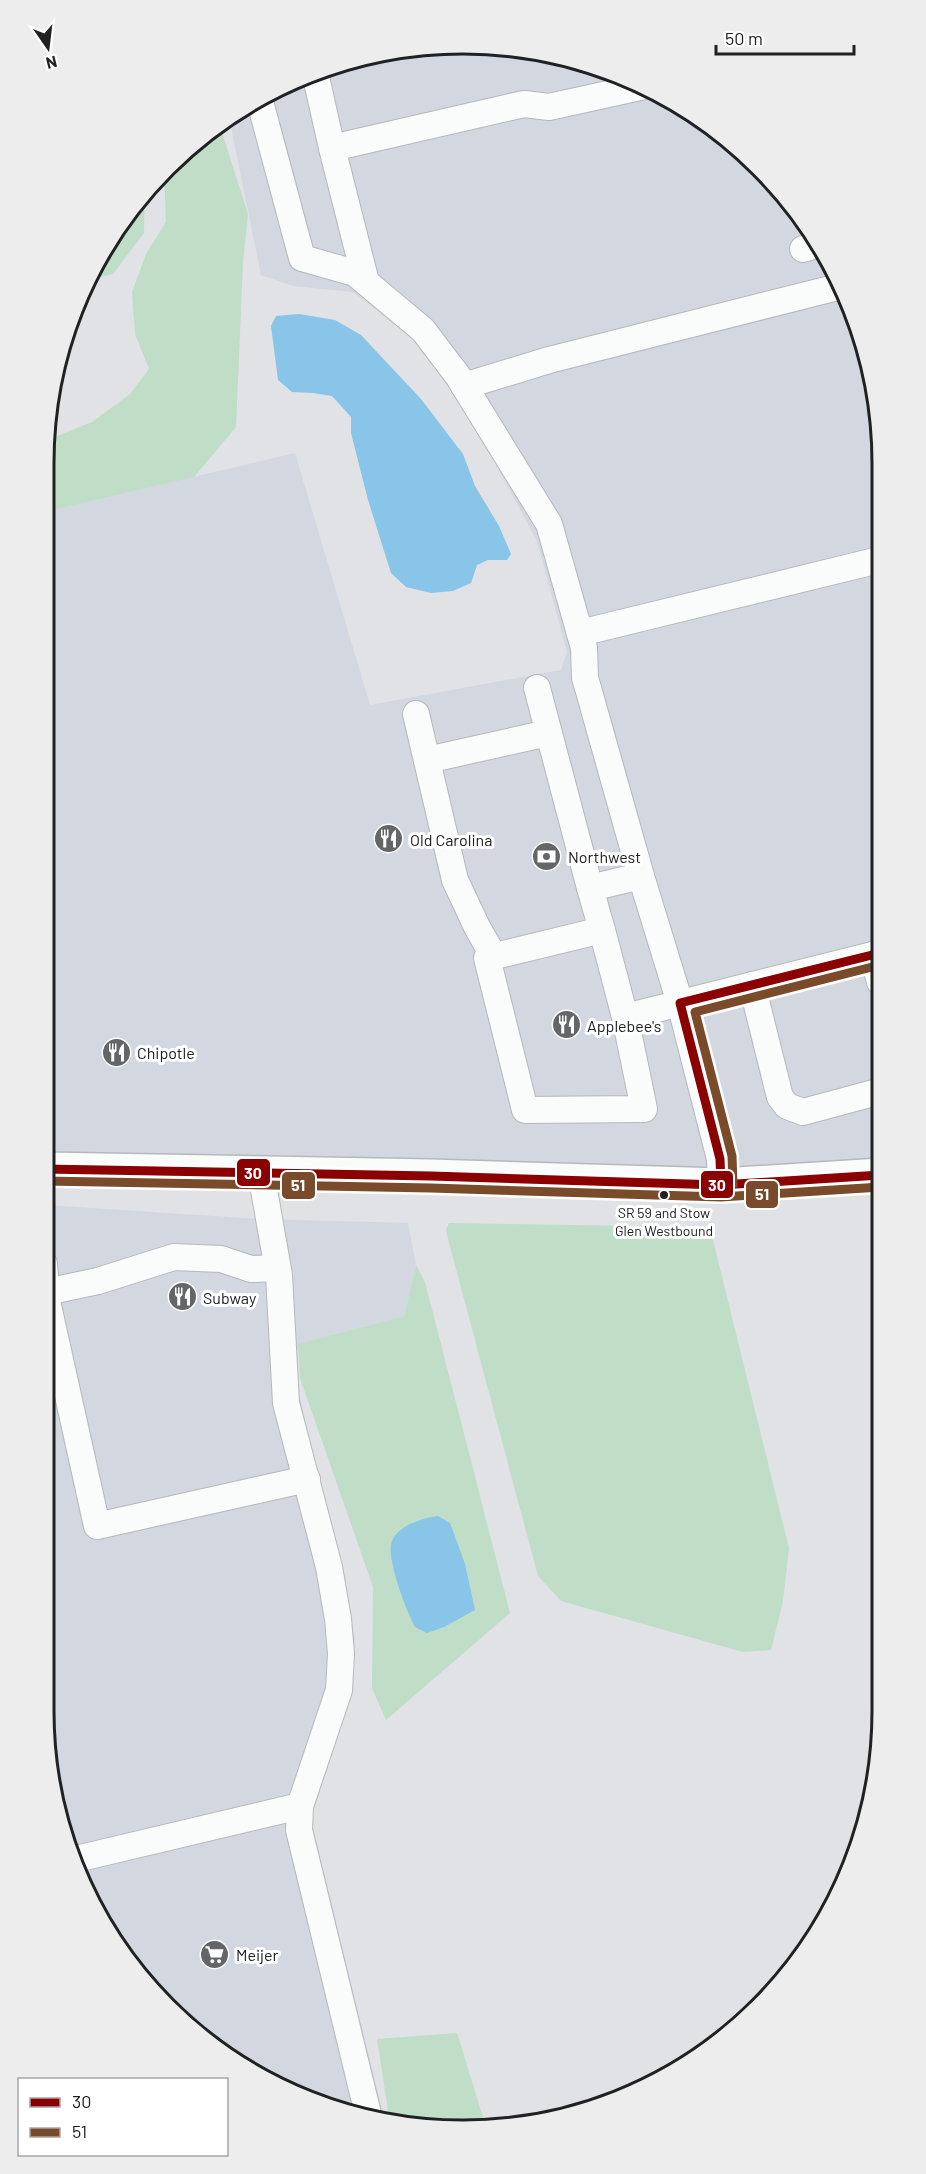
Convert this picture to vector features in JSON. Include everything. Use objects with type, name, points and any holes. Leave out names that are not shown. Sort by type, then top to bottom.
[{"type":"main road","points":[[54,1169],[721,1185],[872,1176]]},
{"type":"lane","points":[[317,81],[366,282]]},
{"type":"lane","points":[[332,148],[524,104],[549,107],[629,89]]},
{"type":"lane","points":[[262,108],[302,258],[355,273],[423,330],[464,386],[549,524],[584,648],[585,678],[641,876],[681,1003],[720,1159],[721,1185]]},
{"type":"lane","points":[[464,386],[528,366],[833,288]]},
{"type":"lane","points":[[580,633],[872,562]]},
{"type":"lane","points":[[537,688],[548,733],[602,930],[625,1017],[644,1109],[525,1110],[487,958],[602,930]]},
{"type":"lane","points":[[416,714],[455,880],[494,957]]},
{"type":"lane","points":[[427,760],[548,733]]},
{"type":"lane","points":[[590,888],[641,876]]},
{"type":"lane","points":[[625,1017],[872,955]]},
{"type":"lane","points":[[752,985],[780,1097],[787,1106],[803,1112],[872,1093]]},
{"type":"lane","points":[[261,1173],[282,1309],[286,1403],[329,1567],[338,1619],[341,1654],[339,1690],[300,1806],[299,1830],[367,2108]]},
{"type":"lane","points":[[54,1290],[98,1281],[174,1257],[221,1259],[251,1269],[277,1268]]},
{"type":"lane","points":[[54,1383],[98,1526],[307,1479]]},
{"type":"lane","points":[[81,1858],[300,1806]]},
{"type":"shaded area","points":[[436,55],[490,55],[543,62],[594,76],[644,96],[690,123],[733,155],[771,193],[803,236],[830,282],[850,332],[864,383],[871,436],[872,1168],[653,1175],[54,1166],[54,510],[295,453],[370,705],[561,670],[567,652],[537,541],[494,461],[423,346],[353,292],[293,286],[261,275],[231,127],[282,96],[306,85],[383,62]]},
{"type":"shaded area","points":[[54,1206],[260,1219],[408,1223],[416,1265],[404,1316],[298,1344],[298,1389],[355,1639],[348,1702],[311,1819],[383,2112],[332,2098],[282,2078],[236,2051],[193,2019],[155,1981],[123,1938],[85,1868],[62,1791],[55,1738]]},
{"type":"green space","points":[[222,133],[248,214],[243,263],[236,427],[194,477],[54,510],[55,437],[92,422],[130,394],[149,369],[135,334],[132,292],[146,254],[166,222],[164,184],[193,155]]},
{"type":"green space","points":[[145,207],[144,233],[113,274],[98,277],[123,236]]},
{"type":"green space","points":[[449,1223],[702,1227],[711,1232],[789,1548],[783,1601],[771,1650],[743,1652],[561,1601],[538,1576],[448,1239],[446,1230]]},
{"type":"green space","points":[[416,1265],[425,1282],[510,1613],[386,1720],[372,1688],[373,1587],[300,1378],[298,1344],[404,1316]]},
{"type":"green space","points":[[457,2033],[484,2119],[436,2119],[388,2113],[377,2039]]},
{"type":"water","points":[[299,314],[335,320],[361,335],[421,399],[463,454],[475,486],[499,526],[511,554],[507,560],[488,560],[477,565],[471,583],[453,591],[431,593],[406,587],[391,573],[368,500],[351,433],[351,417],[332,396],[292,392],[278,380],[271,326],[276,316]]},
{"type":"water","points":[[438,1516],[450,1523],[465,1564],[475,1610],[444,1627],[427,1633],[415,1627],[407,1610],[392,1563],[391,1545],[393,1538],[403,1528],[417,1521]]},
{"type":"transit line","name":"30","points":[[721,1185],[720,1159],[680,1003],[872,955]]},
{"type":"transit line","name":"51","points":[[733,1185],[732,1156],[695,1012],[872,967]]},
{"type":"transit line","name":"30","points":[[54,1169],[431,1176],[721,1185],[872,1176]]},
{"type":"transit line","name":"51","points":[[54,1181],[431,1188],[721,1197],[872,1188]]},
{"type":"place","name":"Old Carolina","points":[[389,839]]},
{"type":"place","name":"Northwest","points":[[547,856]]},
{"type":"place","name":"Applebee's","points":[[566,1025]]},
{"type":"place","name":"Chipotle","points":[[116,1052]]},
{"type":"place","name":"SR 59 and Stow Glen Westbound","points":[[664,1195]]},
{"type":"place","name":"Subway","points":[[182,1297]]},
{"type":"place","name":"Meijer","points":[[215,1954]]}]
